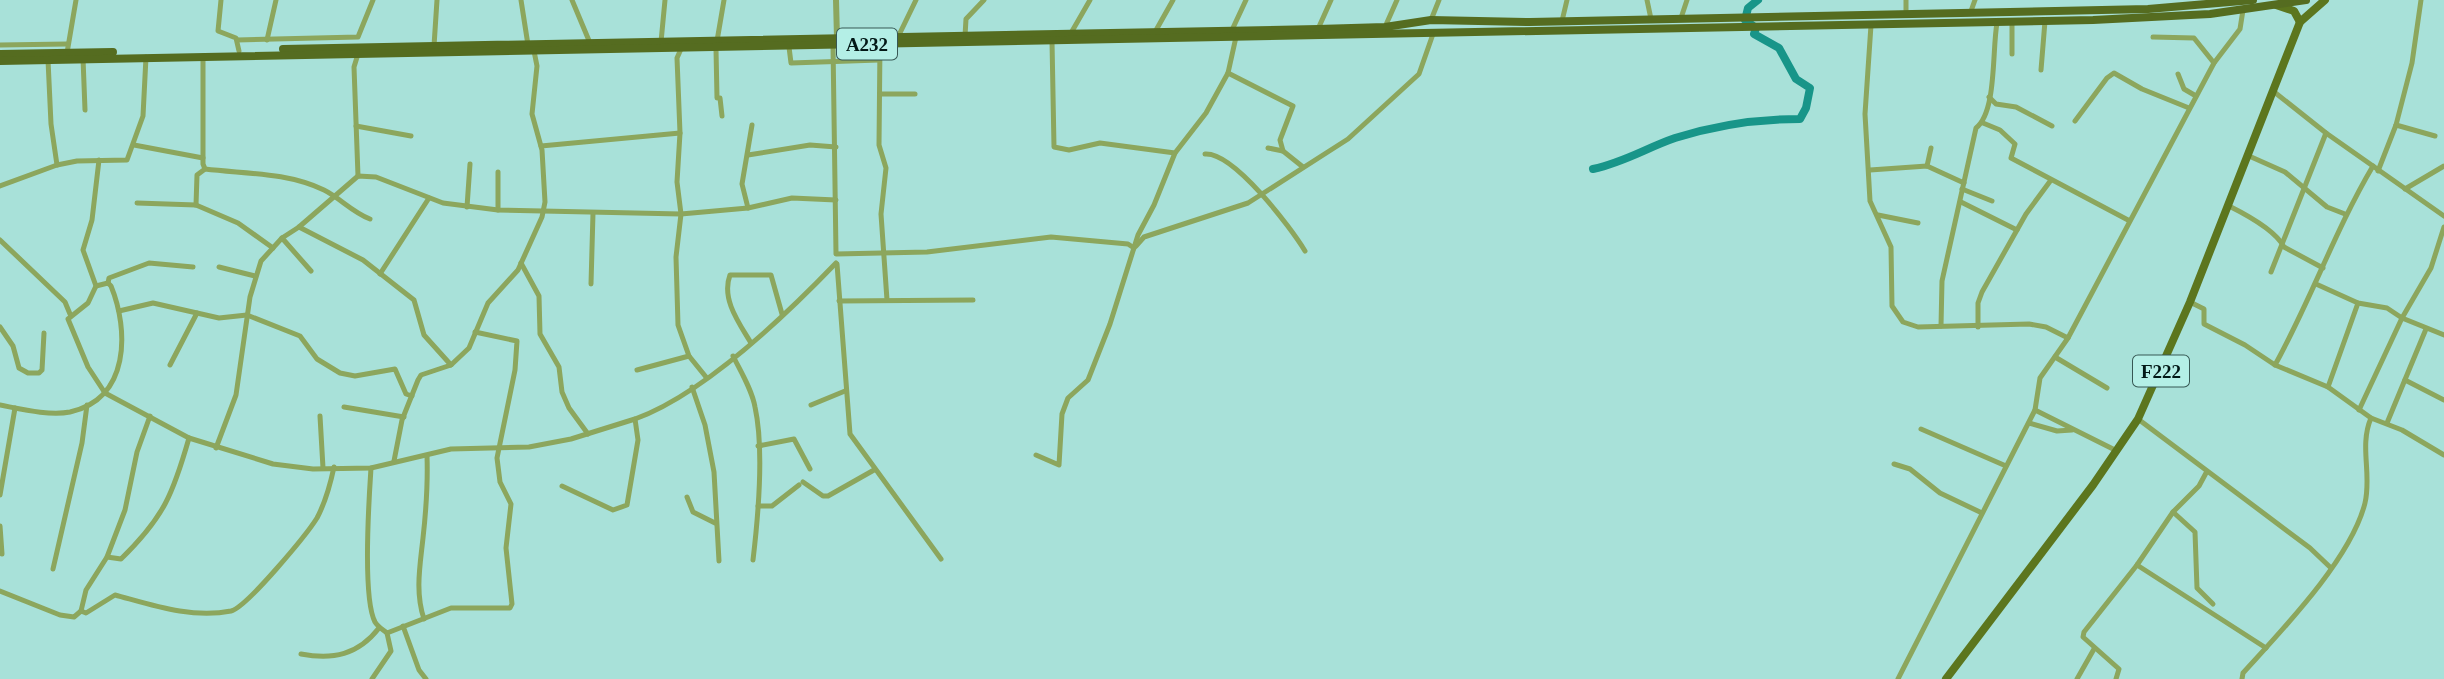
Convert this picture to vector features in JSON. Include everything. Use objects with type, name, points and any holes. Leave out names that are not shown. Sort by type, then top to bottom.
[{"type":"highway","name":"A232","points":[[1253,34],[1385,27],[1431,20],[1530,22],[1727,19],[2096,10],[2253,0]]},
{"type":"highway","name":"A232","points":[[0,54],[67,48],[358,54],[531,48],[590,43],[789,47],[835,41],[880,44],[1071,33],[1433,34],[1997,23],[2155,18],[2243,10],[2306,0]]},
{"type":"highway","points":[[1928,24],[1929,14]]},
{"type":"highway","points":[[1530,22],[1530,32]]},
{"type":"highway","name":"A232","points":[[0,61],[146,56],[203,57],[264,53],[290,45],[681,49],[898,37],[965,36],[1052,41],[1234,34]]},
{"type":"main road","name":"F222","points":[[1946,679],[2117,451],[2138,419],[2190,302],[2300,22],[2325,0]]},
{"type":"main road","points":[[2276,5],[2294,11],[2300,22]]},
{"type":"street","points":[[0,45],[67,48],[76,0]]},
{"type":"street","points":[[221,0],[218,31],[237,40],[267,40],[290,45],[359,37],[373,0]]},
{"type":"street","points":[[267,40],[276,0]]},
{"type":"street","points":[[433,46],[437,0]]},
{"type":"street","points":[[394,461],[404,417],[421,375],[451,365],[469,348],[488,303],[521,263],[542,217],[545,202],[541,146],[532,114],[537,66],[521,0]]},
{"type":"street","points":[[572,0],[590,43]]},
{"type":"street","points":[[661,43],[665,0]]},
{"type":"street","points":[[722,117],[718,98],[716,45],[724,0]]},
{"type":"street","points":[[836,0],[836,263],[850,434],[941,559]]},
{"type":"street","points":[[898,37],[916,0]]},
{"type":"street","points":[[965,36],[966,19],[984,0]]},
{"type":"street","points":[[1071,33],[1090,0]]},
{"type":"street","points":[[1155,32],[1172,0]]},
{"type":"street","points":[[1036,455],[1059,465],[1062,414],[1068,398],[1088,380],[1111,324],[1134,248],[1175,153],[1206,113],[1228,73],[1234,34],[1246,0]]},
{"type":"street","points":[[1318,29],[1331,0]]},
{"type":"street","points":[[1385,27],[1397,0]]},
{"type":"street","points":[[1431,20],[1439,0]]},
{"type":"street","points":[[1562,21],[1567,0]]},
{"type":"street","points":[[1647,0],[1651,19]]},
{"type":"street","points":[[1681,18],[1686,0]]},
{"type":"street","points":[[1906,0],[1906,14]]},
{"type":"street","points":[[1971,12],[1975,0]]},
{"type":"street","points":[[2096,10],[2098,0]]},
{"type":"street","points":[[2275,365],[2316,284],[2345,214],[2376,169],[2396,125],[2412,63],[2421,0]]},
{"type":"street","points":[[1898,679],[2029,423],[2035,410],[2040,379],[2068,338],[2128,220],[2214,63],[2240,29],[2243,10]]},
{"type":"street","points":[[2041,70],[2045,21]]},
{"type":"street","points":[[2012,22],[2012,54]]},
{"type":"street","points":[[1941,326],[1942,281],[1976,128],[1983,123],[1989,97],[1997,23]]},
{"type":"street","points":[[1871,25],[1865,114],[1870,201],[1891,247],[1890,294],[1898,317],[1908,326],[1978,327],[2029,324],[2068,338]]},
{"type":"street","points":[[1141,236],[1221,214],[1260,194],[1348,139],[1419,74],[1433,34]]},
{"type":"street","points":[[2153,37],[2194,38],[2214,63]]},
{"type":"street","points":[[237,40],[239,51]]},
{"type":"street","points":[[1052,41],[1054,147],[1066,151],[1100,143],[1175,153]]},
{"type":"street","points":[[880,44],[880,156],[885,160],[886,168],[881,214],[887,300]]},
{"type":"street","points":[[789,47],[791,63],[879,60]]},
{"type":"street","points":[[681,49],[677,55],[680,133],[677,182],[681,214],[676,257],[678,325],[688,356],[706,377]]},
{"type":"street","points":[[358,54],[354,67],[358,176]]},
{"type":"street","points":[[0,186],[57,165],[99,160],[125,162],[134,145],[143,116],[146,56]]},
{"type":"street","points":[[203,57],[205,169]]},
{"type":"street","points":[[83,58],[85,110]]},
{"type":"street","points":[[48,60],[51,124],[57,165]]},
{"type":"street","points":[[1228,73],[1293,106],[1280,140],[1283,151]]},
{"type":"street","points":[[2076,121],[2107,78],[2114,73],[2142,89],[2189,108]]},
{"type":"street","points":[[2178,74],[2184,89],[2196,96]]},
{"type":"street","points":[[2273,91],[2326,133],[2444,216]]},
{"type":"street","points":[[880,94],[915,94]]},
{"type":"street","points":[[1989,97],[1996,104],[2016,107],[2052,126]]},
{"type":"street","points":[[1983,123],[2000,130],[2015,144],[2011,158],[2128,220]]},
{"type":"street","points":[[748,208],[742,184],[752,125]]},
{"type":"street","points":[[2396,125],[2435,136]]},
{"type":"street","points":[[356,126],[411,136]]},
{"type":"street","points":[[541,146],[680,133]]},
{"type":"street","points":[[2271,272],[2284,247],[2326,133]]},
{"type":"street","points":[[134,145],[203,158]]},
{"type":"street","points":[[748,155],[810,145],[836,147]]},
{"type":"street","points":[[1268,148],[1283,151],[1303,167]]},
{"type":"street","points":[[1927,166],[1931,148]]},
{"type":"street","points":[[1205,154],[1220,158],[1235,169],[1288,224],[1305,251]]},
{"type":"street","points":[[2249,156],[2285,172],[2327,207],[2345,214]]},
{"type":"street","points":[[70,314],[88,303],[96,286],[83,250],[92,220],[99,160]]},
{"type":"street","points":[[467,207],[470,164]]},
{"type":"street","points":[[1870,170],[1927,166],[1992,201]]},
{"type":"street","points":[[2405,190],[2444,166]]},
{"type":"street","points":[[196,205],[197,175],[205,169],[275,175],[333,195],[356,214],[370,219]]},
{"type":"street","points":[[498,172],[498,210]]},
{"type":"street","points":[[216,448],[236,395],[247,315],[261,261],[282,238],[299,227],[358,176],[376,177],[429,198],[467,207],[498,210],[681,214],[748,208],[792,198],[836,200]]},
{"type":"street","points":[[1978,327],[1978,303],[1982,292],[2017,230],[2051,180]]},
{"type":"street","points":[[380,274],[429,198]]},
{"type":"street","points":[[1961,202],[2017,230]]},
{"type":"street","points":[[137,203],[196,205],[238,223],[273,248]]},
{"type":"street","points":[[2229,206],[2257,221],[2281,241],[2284,247],[2323,268]]},
{"type":"street","points":[[591,284],[593,213]]},
{"type":"street","points":[[1878,215],[1918,223]]},
{"type":"street","points":[[299,227],[363,260],[414,300],[424,335],[451,365]]},
{"type":"street","points":[[2359,410],[2402,318],[2431,268],[2444,227]]},
{"type":"street","points":[[836,254],[860,255],[883,251],[896,255],[976,248],[1051,237],[1128,244],[1134,248]]},
{"type":"street","points":[[282,238],[311,271]]},
{"type":"street","points":[[0,240],[65,302],[70,314],[68,319],[88,367],[105,393],[189,438],[216,448],[273,464],[323,468],[371,468],[451,449],[529,447],[588,434],[663,409],[751,342],[836,263]]},
{"type":"street","points":[[0,405],[69,412],[87,405],[105,393],[118,369],[124,342],[119,311],[108,283],[109,278],[149,263],[193,267]]},
{"type":"street","points":[[521,263],[539,296],[540,334],[559,367],[562,391],[569,408],[588,434]]},
{"type":"street","points":[[219,267],[255,276]]},
{"type":"street","points":[[751,342],[731,309],[728,281],[730,275],[771,275],[782,314]]},
{"type":"street","points":[[96,286],[108,283]]},
{"type":"street","points":[[2316,284],[2358,303],[2387,308],[2402,318],[2444,335]]},
{"type":"street","points":[[839,301],[973,300]]},
{"type":"street","points":[[2190,302],[2204,309],[2204,324],[2245,345],[2275,365],[2328,387],[2371,418],[2387,423],[2444,455]]},
{"type":"street","points":[[119,311],[153,303],[219,318],[247,315],[300,336],[317,359],[340,373],[355,376],[394,369],[406,394],[412,396]]},
{"type":"street","points":[[2328,387],[2358,303]]},
{"type":"street","points":[[170,365],[197,313]]},
{"type":"street","points":[[0,327],[13,346],[19,368],[28,373],[39,373],[42,370],[44,333]]},
{"type":"street","points":[[2387,423],[2426,329]]},
{"type":"street","points":[[387,633],[451,608],[510,608],[512,604],[506,548],[511,504],[500,482],[497,458],[517,341],[475,332]]},
{"type":"street","points":[[637,370],[688,356]]},
{"type":"street","points":[[733,356],[755,405],[758,506],[753,560]]},
{"type":"street","points":[[2055,357],[2107,388]]},
{"type":"street","points":[[2405,380],[2444,400]]},
{"type":"street","points":[[692,387],[705,425],[714,472],[719,561]]},
{"type":"street","points":[[811,405],[845,391]]},
{"type":"street","points":[[53,569],[82,443],[87,405]]},
{"type":"street","points":[[344,407],[404,417]]},
{"type":"street","points":[[0,495],[2,469],[15,408]]},
{"type":"street","points":[[2035,410],[2117,451]]},
{"type":"street","points":[[0,591],[60,615],[74,617],[81,611],[86,590],[107,557],[125,510],[137,452],[150,416]]},
{"type":"street","points":[[320,416],[323,468]]},
{"type":"street","points":[[2242,679],[2243,673],[2331,568],[2360,518],[2368,485],[2365,430],[2371,418]]},
{"type":"street","points":[[562,486],[613,510],[627,505],[638,440],[635,419]]},
{"type":"street","points":[[2138,419],[2206,473],[2310,548],[2331,568]]},
{"type":"street","points":[[2029,423],[2057,431],[2072,430]]},
{"type":"street","points":[[1921,429],[2006,466]]},
{"type":"street","points":[[107,557],[121,559],[155,524],[173,495],[189,438]]},
{"type":"street","points":[[758,446],[794,439],[810,469]]},
{"type":"street","points":[[425,619],[419,604],[418,572],[424,527],[427,456]]},
{"type":"street","points":[[1894,464],[1910,469],[1940,493],[1982,513]]},
{"type":"street","points":[[81,611],[86,613],[99,607],[115,595],[150,607],[213,613],[240,607],[315,521],[328,495],[334,467]]},
{"type":"street","points":[[371,468],[367,526],[370,595],[374,620],[379,628],[387,633],[391,651],[372,679]]},
{"type":"street","points":[[758,506],[772,506],[801,483],[823,496],[828,496],[874,470]]},
{"type":"street","points":[[2116,679],[2119,669],[2094,649],[2083,637],[2084,632],[2137,565],[2173,512],[2199,486],[2206,473]]},
{"type":"street","points":[[687,497],[694,512],[715,523]]},
{"type":"street","points":[[2173,512],[2195,532],[2197,588],[2213,604]]},
{"type":"street","points":[[0,526],[2,554]]},
{"type":"street","points":[[2137,565],[2169,583],[2264,650]]},
{"type":"street","points":[[403,626],[419,670],[426,679]]},
{"type":"street","points":[[301,653],[320,658],[344,655],[371,637],[379,628]]},
{"type":"street","points":[[2077,679],[2094,649]]},
{"type":"waterway","points":[[1593,169],[1615,163],[1675,138],[1721,126],[1800,119],[1806,108],[1810,88],[1796,79],[1779,48],[1754,34],[1756,28],[1745,20],[1748,8],[1758,0]]}]
